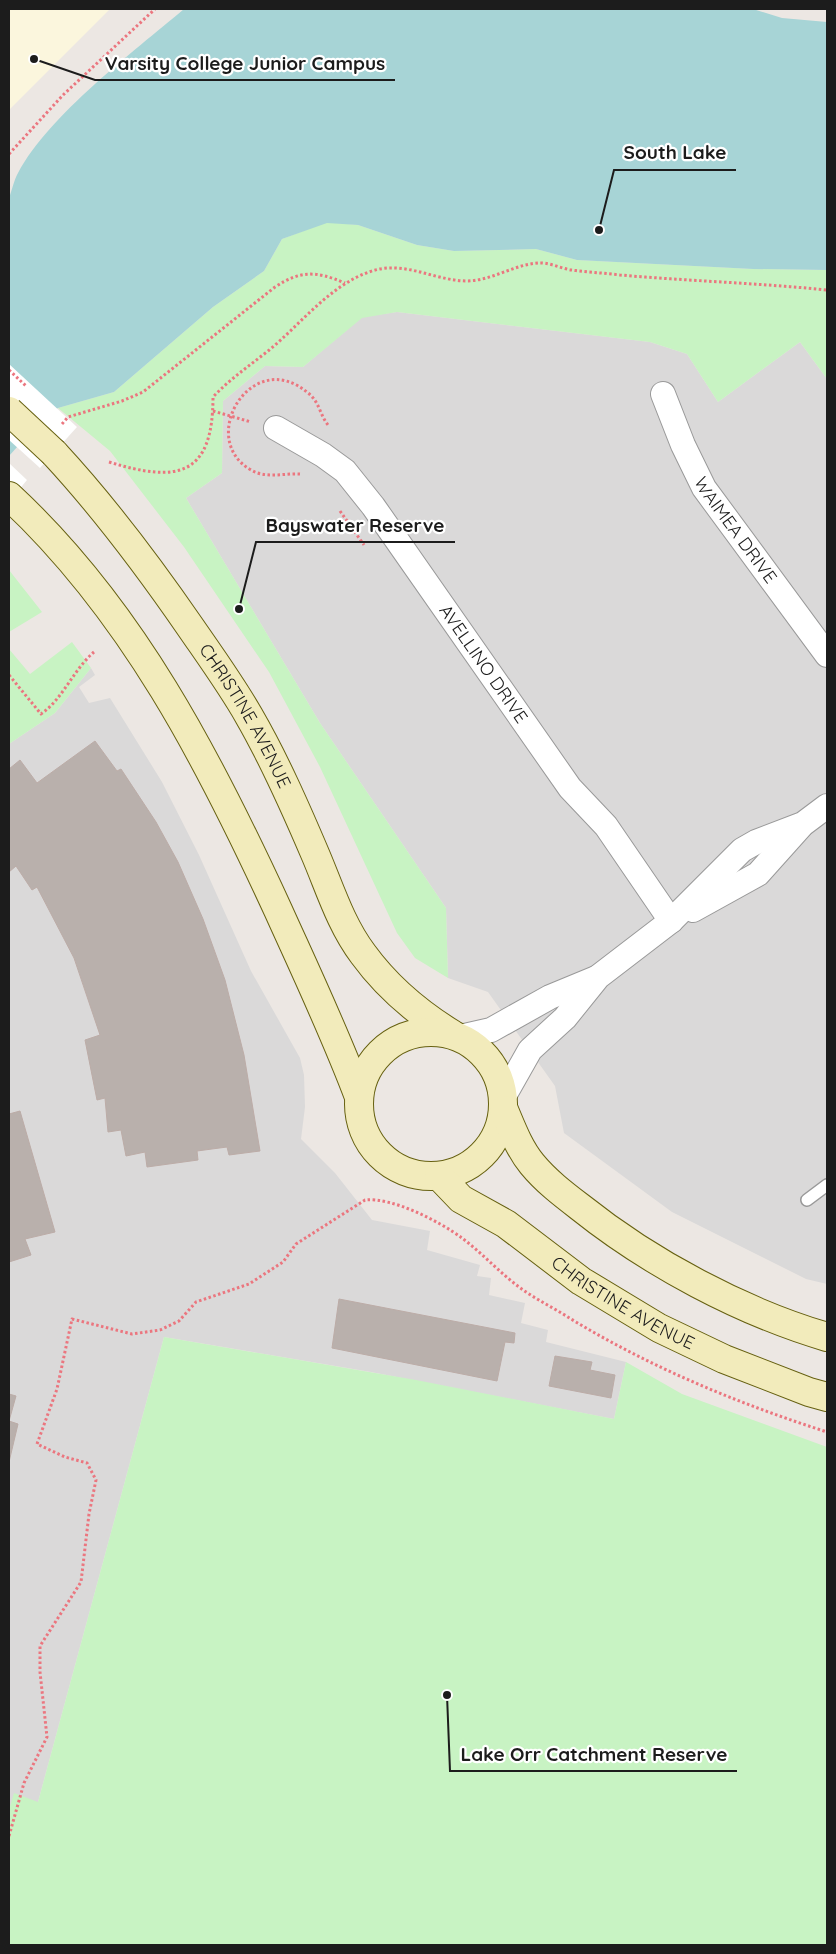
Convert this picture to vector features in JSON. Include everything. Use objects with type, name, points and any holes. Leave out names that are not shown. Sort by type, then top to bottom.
[{"type":"main road","name":"CHRISTINE AVENUE","points":[[9,411],[54,453],[83,484],[130,542],[233,689],[276,768],[303,824],[337,909],[362,953],[397,992],[425,1017],[476,1047],[490,1060],[499,1077],[504,1103],[518,1143],[532,1163],[548,1181],[607,1229],[664,1263],[732,1299],[792,1327],[827,1337]]},
{"type":"main road","name":"CHRISTINE AVENUE","points":[[10,497],[35,521],[106,605],[158,679],[185,724],[236,818],[315,988],[359,1097],[361,1119],[366,1136],[382,1156],[403,1171],[421,1176],[439,1176],[463,1170],[483,1155],[497,1135],[504,1103]]},
{"type":"main road","name":"CHRISTINE AVENUE","points":[[359,1097],[364,1076],[375,1058],[391,1044],[410,1034],[431,1031],[456,1036]]},
{"type":"main road","name":"CHRISTINE AVENUE","points":[[439,1176],[461,1199],[483,1209],[581,1281],[659,1328],[724,1360],[827,1397]]},
{"type":"street","name":"WAIMEA DRIVE","points":[[663,394],[704,488],[827,655]]},
{"type":"street","name":"AVELLINO DRIVE","points":[[276,428],[323,455],[345,471],[373,506],[570,788],[606,826],[672,921]]},
{"type":"street","points":[[504,1103],[530,1050],[565,1018],[598,977],[672,921],[758,874],[802,824],[827,806]]},
{"type":"street","points":[[456,1036],[491,1030],[550,996],[598,977]]},
{"type":"lane","points":[[807,1200],[827,1185]]},
{"type":"path","points":[[9,154],[63,95],[155,9]]},
{"type":"path","points":[[109,462],[142,472],[172,472],[190,466],[203,453],[212,432],[213,397],[229,379],[268,351],[345,283],[369,272],[392,266],[418,270],[445,279],[470,281],[495,275],[515,267],[540,262],[569,270],[827,290]]},
{"type":"path","points":[[61,424],[68,417],[122,401],[144,392],[274,287],[292,276],[309,274],[324,276],[345,283]]},
{"type":"path","points":[[213,411],[230,417]]},
{"type":"path","points":[[9,675],[41,714],[50,708],[81,663],[94,652]]},
{"type":"path","points":[[9,1836],[24,1782],[47,1737],[40,1672],[40,1646],[81,1582],[89,1514],[96,1480],[87,1463],[37,1444],[57,1389],[72,1319],[132,1334],[160,1330],[179,1320],[196,1302],[249,1284],[283,1262],[296,1244],[364,1200]]},
{"type":"path","points":[[9,1816],[14,1818]]},
{"type":"shaded area","points":[[9,9],[110,9],[9,110]]},
{"type":"shaded area","points":[[397,312],[650,342],[687,354],[718,402],[800,342],[827,379],[827,1284],[806,1279],[672,1212],[564,1133],[555,1086],[488,992],[448,978],[446,908],[320,723],[186,498],[222,473],[223,401],[265,366],[303,367],[362,317]]},
{"type":"shaded area","points":[[91,668],[95,675],[79,687],[89,703],[110,698],[162,782],[199,855],[251,971],[300,1058],[304,1075],[305,1107],[301,1139],[335,1173],[372,1220],[430,1231],[427,1250],[480,1265],[477,1276],[491,1278],[489,1295],[525,1303],[521,1323],[548,1330],[546,1342],[626,1362],[614,1419],[371,1372],[164,1337],[38,1802],[10,1810],[9,744],[55,713]]},
{"type":"green space","points":[[327,222],[358,225],[417,245],[454,251],[536,249],[577,260],[753,269],[827,270],[827,379],[800,342],[718,402],[687,354],[650,342],[397,312],[362,318],[303,367],[265,366],[223,401],[222,473],[186,498],[320,723],[446,908],[448,978],[415,958],[397,933],[320,767],[269,672],[184,547],[110,451],[58,408],[114,392],[213,307],[264,271],[282,239]]},
{"type":"green space","points":[[9,570],[42,612],[9,632]]},
{"type":"green space","points":[[72,642],[91,668],[55,713],[9,744],[9,649],[30,674]]},
{"type":"green space","points":[[164,1337],[416,1380],[614,1419],[626,1362],[682,1394],[827,1447],[827,1945],[9,1945],[9,1810],[14,1793],[38,1802]]},
{"type":"water","points":[[184,9],[753,9],[782,18],[827,22],[827,270],[753,269],[577,260],[536,249],[454,251],[417,245],[358,225],[327,223],[282,239],[264,271],[213,307],[114,392],[58,408],[45,416],[9,456],[9,198],[15,179],[32,151],[71,107],[93,85]]},
{"type":"pier","points":[[9,364],[77,427],[40,468],[9,440]]},
{"type":"pier","points":[[9,463],[27,480],[9,502]]},
{"type":"building","points":[[95,741],[117,771],[121,769],[156,822],[178,862],[203,919],[225,980],[244,1055],[260,1151],[229,1155],[227,1147],[197,1151],[198,1160],[147,1167],[145,1152],[126,1156],[121,1130],[108,1132],[105,1098],[97,1100],[85,1040],[100,1035],[74,958],[37,887],[32,890],[16,866],[9,872],[9,769],[20,760],[37,783]]},
{"type":"building","points":[[20,1111],[55,1232],[25,1239],[31,1255],[9,1262],[9,1114]]},
{"type":"building","points":[[339,1299],[515,1333],[514,1343],[505,1342],[497,1381],[332,1348]]},
{"type":"building","points":[[555,1356],[592,1362],[590,1370],[615,1375],[611,1398],[549,1386]]},
{"type":"building","points":[[9,1394],[16,1396],[9,1421]]},
{"type":"building","points":[[9,1421],[18,1424],[9,1462]]},
{"type":"place","name":"Varsity College Junior Campus","points":[[34,59]]},
{"type":"place","name":"South Lake","points":[[599,230]]},
{"type":"place","name":"Bayswater Reserve","points":[[239,609]]},
{"type":"place","name":"Lake Orr Catchment Reserve","points":[[447,1695]]}]
